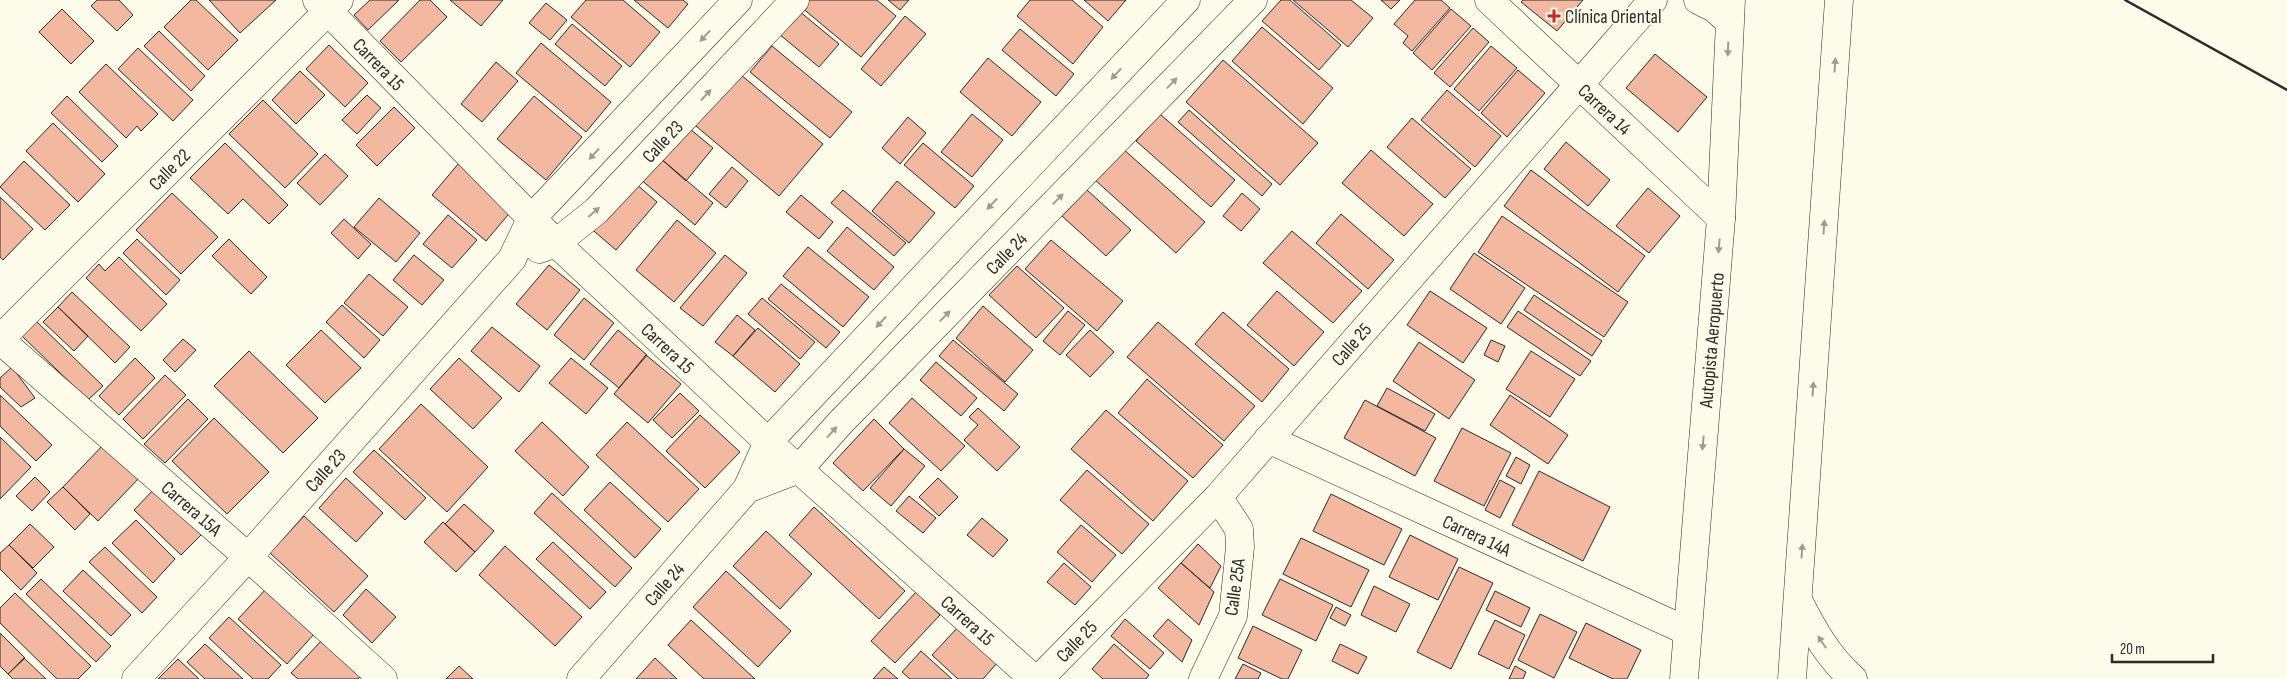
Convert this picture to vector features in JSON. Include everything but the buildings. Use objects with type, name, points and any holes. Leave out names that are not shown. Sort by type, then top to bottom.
[{"type":"main road","name":"Calle 23","points":[[136,679],[248,557],[512,259],[531,219],[738,0]]},
{"type":"main road","name":"Calle 23","points":[[512,259],[556,243],[596,211],[795,0]]},
{"type":"main road","name":"Calle 24","points":[[581,679],[747,489],[768,442],[1186,0]]},
{"type":"main road","name":"Calle 24","points":[[747,489],[799,469],[847,416],[1253,0]]},
{"type":"main road","name":"Carrera 14","points":[[1489,0],[1722,218]]},
{"type":"main road","name":"Calle 25","points":[[1039,679],[1218,497],[1653,0]]},
{"type":"main road","points":[[1698,0],[1714,8],[1730,10]]},
{"type":"main road","points":[[1792,679],[1839,0]]},
{"type":"main road","name":"Carrera 15","points":[[328,4],[531,219],[556,243],[768,442],[1034,679]]},
{"type":"main road","name":"Calle 22","points":[[0,339],[328,4]]},
{"type":"main road","name":"Autopista Aeropuerto","points":[[1684,679],[1722,218],[1730,10]]},
{"type":"main road","name":"Carrera 15A","points":[[0,339],[248,557],[383,679]]},
{"type":"main road","name":"Carrera 14A","points":[[1268,439],[1687,631]]},
{"type":"main road","name":"Calle 25A","points":[[1204,679],[1233,616],[1240,548],[1240,529],[1218,497]]},
{"type":"main road","points":[[1798,600],[1828,652],[1852,679]]},
{"type":"wall","points":[[2125,0],[2287,90]]},
{"type":"place","name":"Clínica Oriental","points":[[1554,16]]}]
